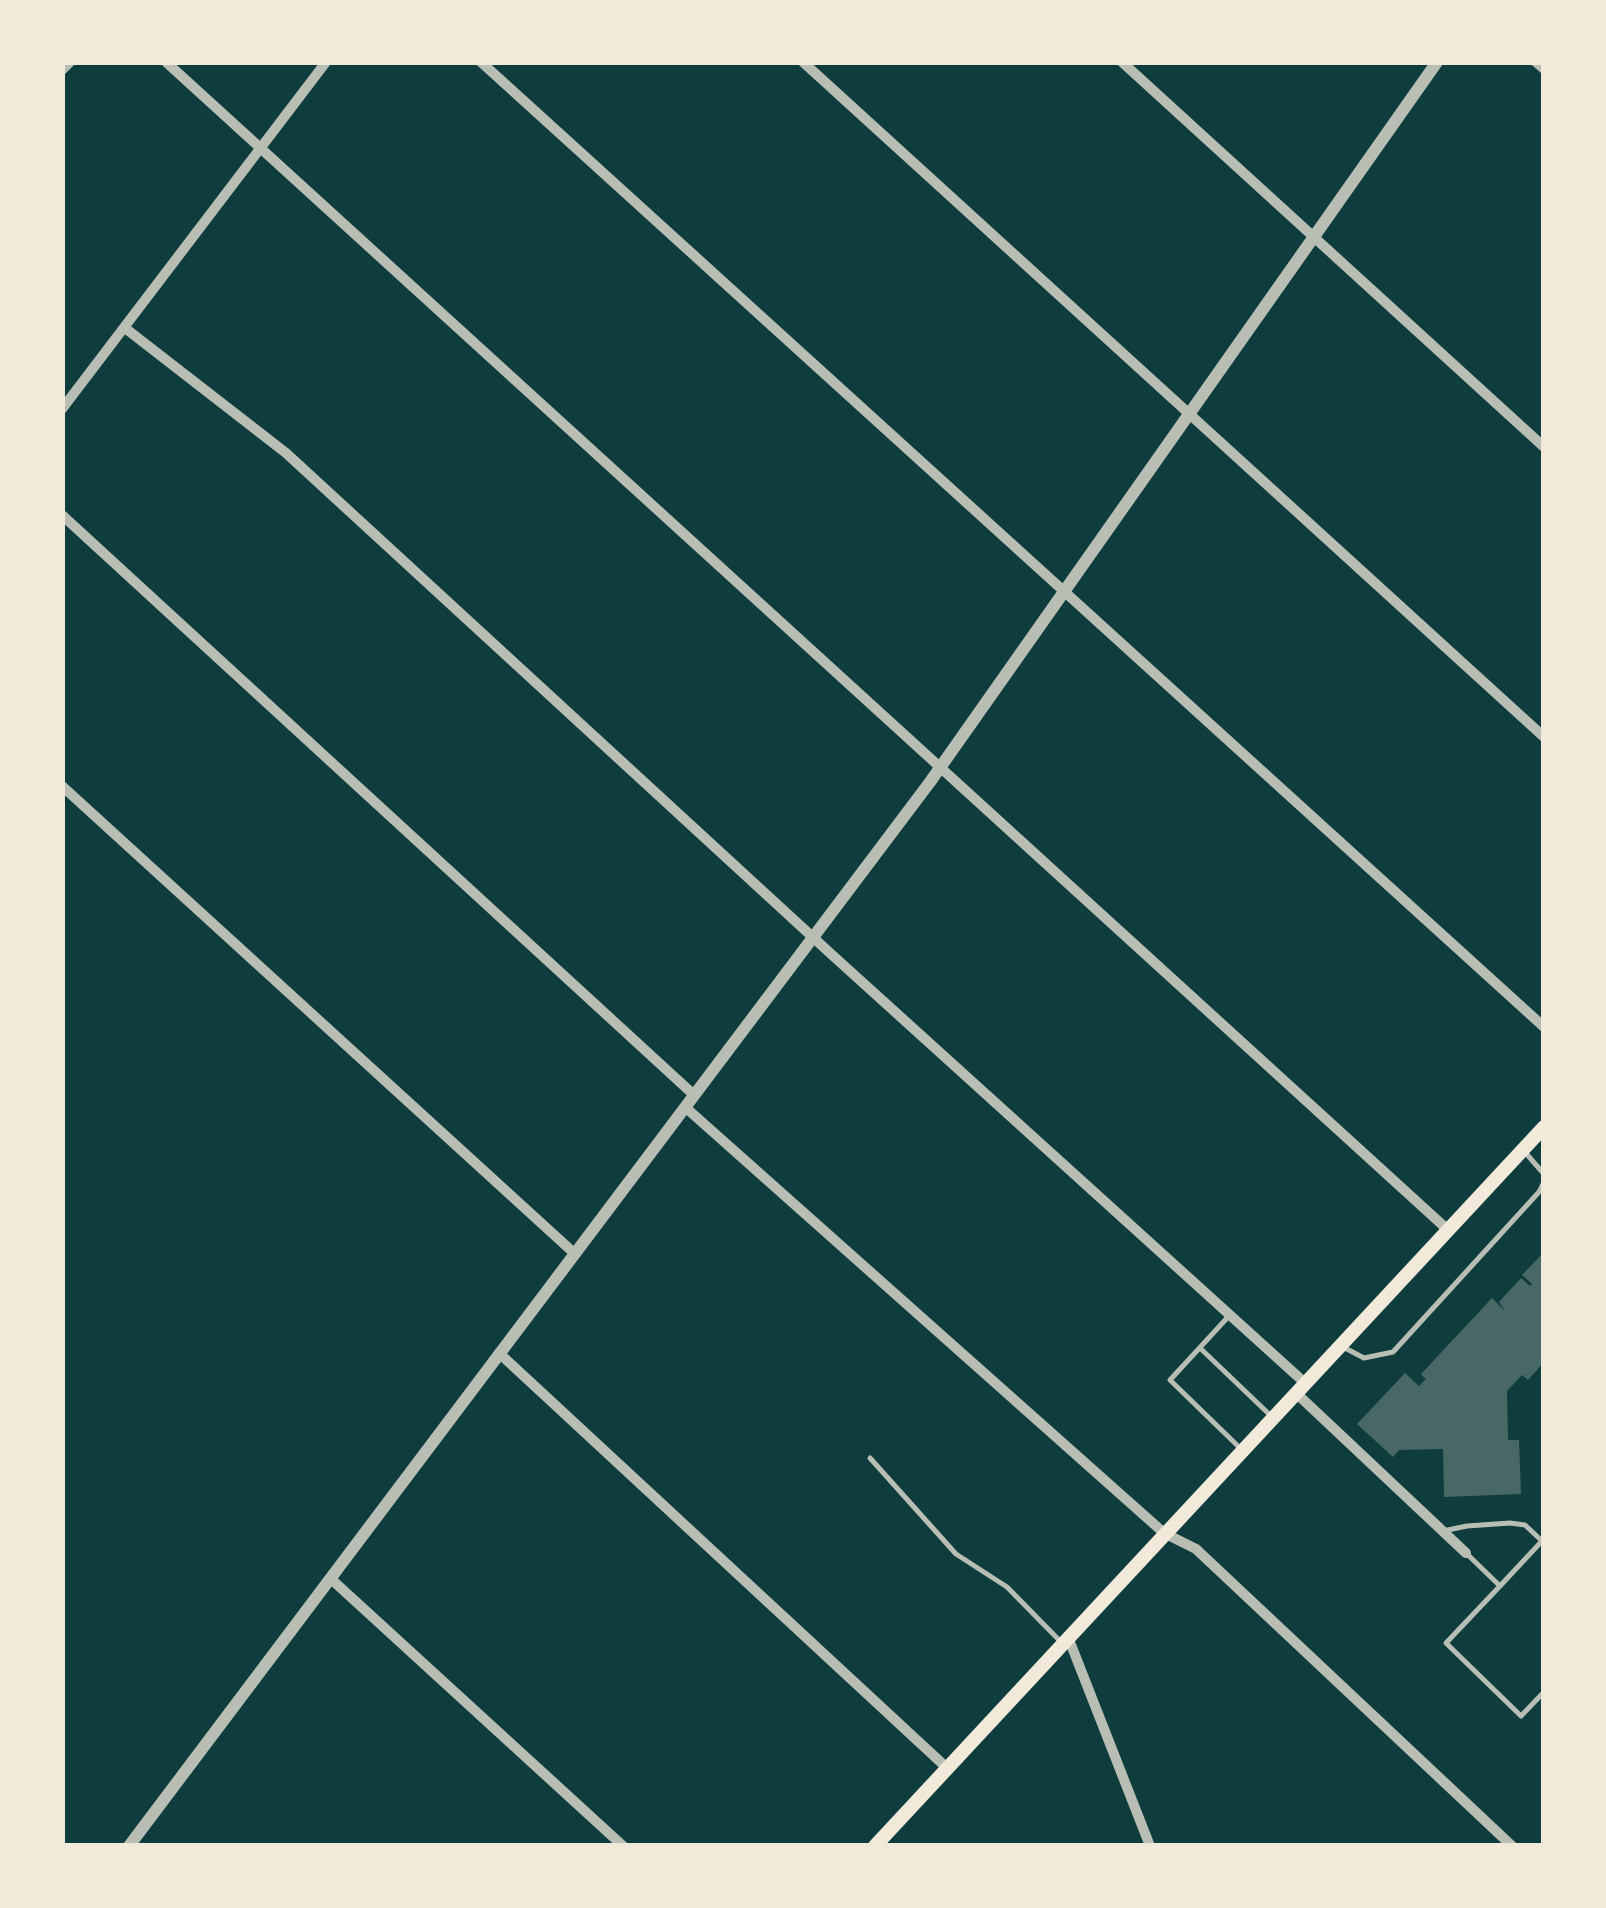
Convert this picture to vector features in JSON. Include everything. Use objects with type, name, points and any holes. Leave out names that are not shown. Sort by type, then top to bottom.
[{"type":"main road","points":[[879,1844],[1544,1128]]},
{"type":"street","points":[[62,70],[70,62]]},
{"type":"street","points":[[166,62],[1448,1230]]},
{"type":"street","points":[[62,410],[326,62]]},
{"type":"street","points":[[481,62],[1544,1026]]},
{"type":"street","points":[[803,62],[1544,737]]},
{"type":"street","points":[[1122,62],[1544,447]]},
{"type":"street","points":[[129,1846],[940,768],[1437,62]]},
{"type":"street","points":[[1536,62],[1544,70]]},
{"type":"street","points":[[125,328],[286,453],[1230,1314],[1466,1553]]},
{"type":"street","points":[[62,515],[694,1094]]},
{"type":"street","points":[[62,786],[574,1253]]},
{"type":"street","points":[[685,1107],[1164,1533],[1196,1549],[1512,1846]]},
{"type":"street","points":[[500,1353],[947,1768]]},
{"type":"street","points":[[330,1578],[623,1846]]},
{"type":"street","points":[[1065,1640],[1150,1846]]},
{"type":"lane","points":[[1522,1150],[1544,1174]]},
{"type":"lane","points":[[1340,1345],[1364,1358],[1393,1352],[1544,1182]]},
{"type":"lane","points":[[1230,1314],[1170,1380],[1242,1450]]},
{"type":"lane","points":[[1200,1348],[1273,1418]]},
{"type":"lane","points":[[870,1458],[956,1554],[1006,1587],[1065,1640]]},
{"type":"lane","points":[[1443,1532],[1510,1523],[1525,1525],[1543,1541],[1446,1643],[1521,1716],[1544,1692]]},
{"type":"lane","points":[[1466,1553],[1500,1586]]},
{"type":"building","points":[[1544,1252],[1544,1362],[1528,1380],[1522,1375],[1507,1391],[1508,1440],[1519,1440],[1521,1494],[1444,1497],[1443,1449],[1399,1450],[1393,1457],[1357,1424],[1405,1373],[1419,1386],[1426,1379],[1421,1374],[1492,1298],[1505,1311],[1499,1302],[1521,1278],[1532,1284],[1522,1275]]}]
